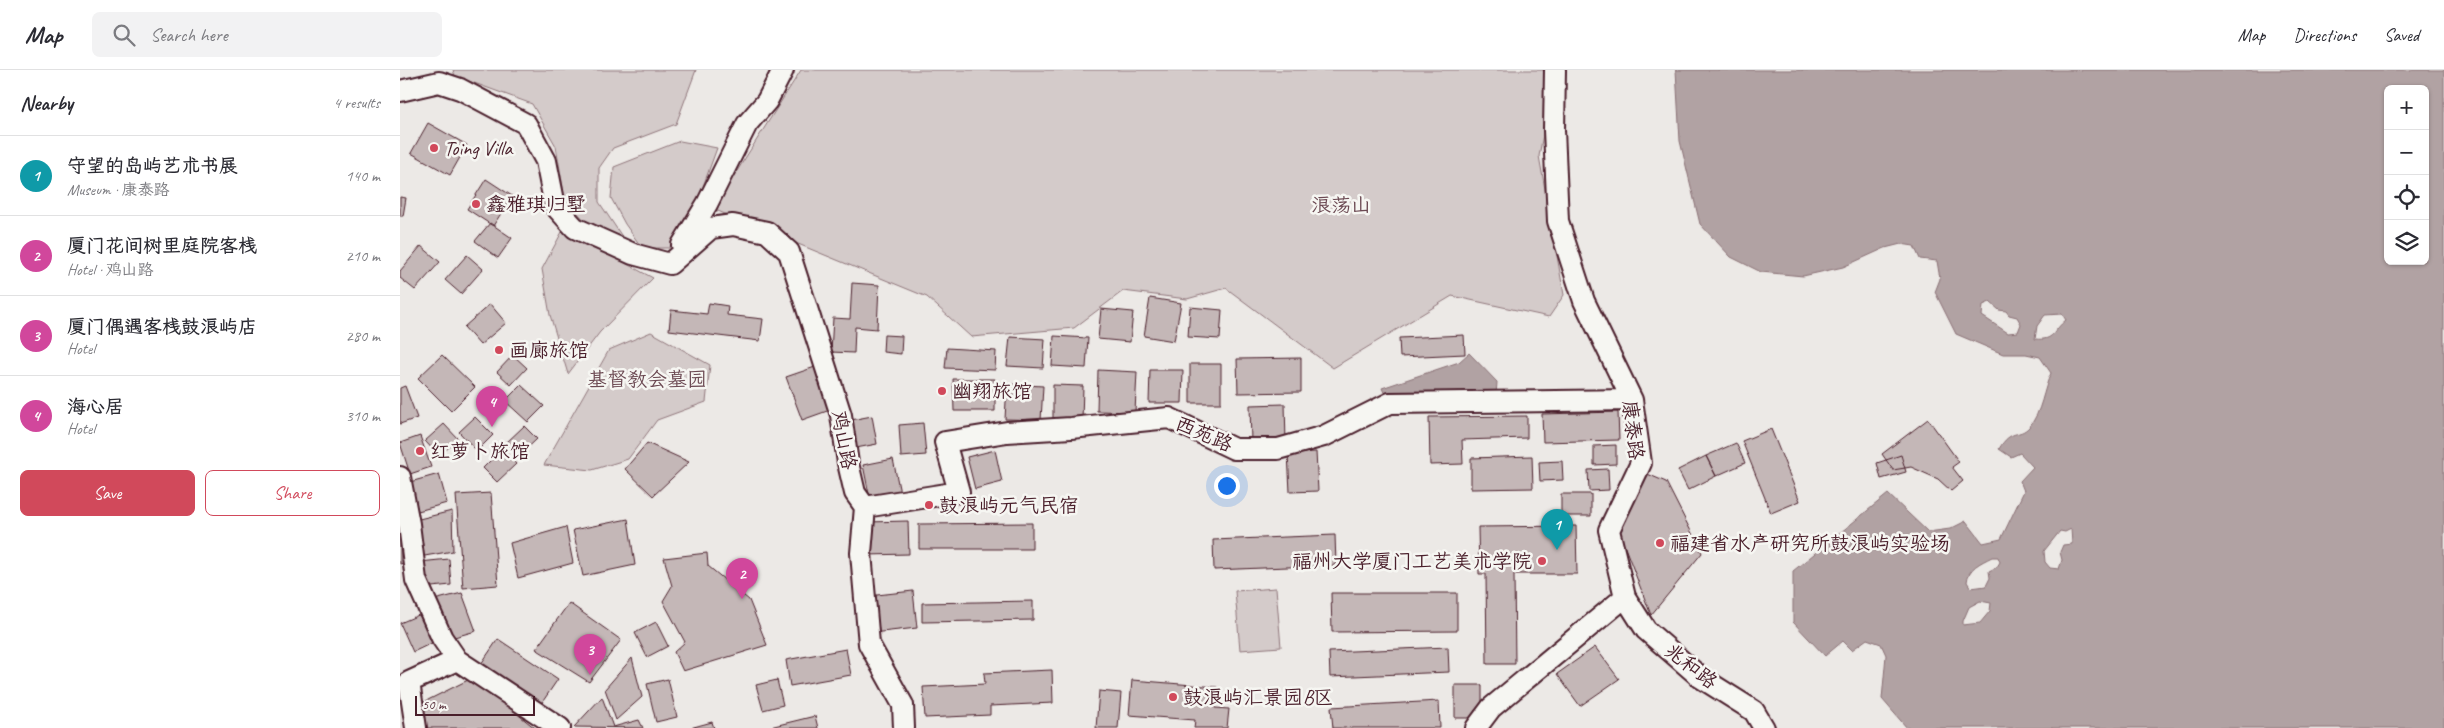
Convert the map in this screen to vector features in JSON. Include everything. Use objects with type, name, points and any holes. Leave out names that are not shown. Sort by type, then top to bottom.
[{"type":"street","points":[[400,91],[439,82],[460,89],[526,124],[546,161],[555,206],[575,228],[633,254],[670,264],[707,204],[747,124],[767,101],[784,70]]},
{"type":"street","name":"康泰路","points":[[1555,70],[1554,130],[1558,221],[1584,301],[1632,400],[1640,463],[1609,530],[1625,598]]},
{"type":"street","name":"鸡山路","points":[[670,264],[696,239],[711,228],[733,225],[767,232],[789,252],[841,415],[848,463],[855,493],[865,507]]},
{"type":"street","name":"西苑路","points":[[865,507],[959,492],[945,442],[1007,432],[1169,418],[1234,449],[1278,449],[1324,436],[1390,403],[1632,400]]},
{"type":"street","points":[[400,477],[409,524],[416,580],[442,638],[456,660],[560,728]]},
{"type":"street","points":[[865,507],[861,553],[869,644],[903,705],[904,728]]},
{"type":"street","points":[[1476,728],[1491,708],[1625,598]]},
{"type":"street","name":"兆和路","points":[[1625,598],[1646,630],[1700,677],[1754,711],[1764,728]]},
{"type":"street","points":[[416,728],[409,682],[456,660]]},
{"type":"green space","points":[[453,70],[696,70],[676,124],[613,148],[599,168],[599,202],[623,238],[588,224],[565,199],[556,146],[532,104],[455,76]]},
{"type":"green space","name":"浪荡山","points":[[801,70],[1555,70],[1539,156],[1564,295],[1549,317],[1452,296],[1333,368],[1226,288],[1187,299],[1123,291],[1074,328],[971,337],[927,297],[713,209]]},
{"type":"green space","points":[[680,141],[717,148],[690,222],[669,248],[642,248],[625,224],[611,198],[614,167]]},
{"type":"green space","name":"基督教会墓园","points":[[563,230],[653,278],[600,332],[568,374],[550,315],[542,269]]},
{"type":"green space","name":"基督教会墓园","points":[[651,332],[710,365],[706,402],[657,420],[628,459],[592,470],[544,465],[609,350]]},
{"type":"green space","points":[[1276,588],[1281,647],[1240,650],[1235,591]]},
{"type":"shaded area","points":[[1676,70],[2444,70],[2444,728],[1907,728],[1882,699],[1886,655],[1881,644],[1867,639],[1852,650],[1843,641],[1825,656],[1793,622],[1793,571],[1888,494],[1928,532],[1950,529],[1966,521],[1983,543],[2001,539],[2024,491],[2020,481],[2033,467],[2020,453],[2011,457],[1999,449],[2007,438],[2029,427],[2040,408],[2051,373],[2040,357],[2026,354],[2003,354],[1956,334],[1935,292],[1940,279],[1937,261],[1920,259],[1914,246],[1901,244],[1885,248],[1843,267],[1803,276],[1761,272],[1731,257],[1700,224],[1680,141]],"holes":[[[1990,302],[1999,310],[2006,311],[2009,315],[2017,317],[2021,324],[2018,332],[2008,333],[1982,316],[1983,305]],[[2062,314],[2066,320],[2050,337],[2035,339],[2037,326],[2045,315]],[[2071,529],[2072,544],[2063,545],[2060,552],[2062,560],[2059,569],[2050,568],[2045,562],[2044,551],[2060,531],[2065,532]],[[1992,557],[1998,557],[2000,562],[1997,567],[1989,571],[1990,578],[1986,586],[1971,588],[1967,582],[1972,570],[1975,566]],[[1980,601],[1991,603],[1990,611],[1980,623],[1963,625],[1969,607]]]},
{"type":"shaded area","points":[[1469,353],[1497,382],[1496,396],[1386,397],[1382,388],[1459,362]]},
{"type":"building","points":[[428,123],[467,145],[450,175],[411,153]]},
{"type":"building","points":[[486,179],[512,196],[493,226],[467,209]]},
{"type":"building","points":[[400,197],[406,198],[403,216],[400,216]]},
{"type":"building","points":[[490,223],[512,238],[498,258],[475,241]]},
{"type":"building","points":[[421,246],[440,262],[415,290],[400,278],[400,271]]},
{"type":"building","points":[[467,255],[483,269],[461,294],[445,280]]},
{"type":"building","points":[[852,283],[879,285],[877,329],[855,327],[854,353],[831,352],[833,318],[850,319]]},
{"type":"building","points":[[1150,298],[1181,303],[1174,341],[1144,336]]},
{"type":"building","points":[[709,303],[728,306],[727,315],[763,319],[760,341],[669,330],[671,310],[707,314]]},
{"type":"building","points":[[490,304],[506,323],[480,345],[464,327]]},
{"type":"building","points":[[1190,307],[1222,310],[1220,339],[1188,337]]},
{"type":"building","points":[[1101,309],[1133,312],[1130,342],[1098,339]]},
{"type":"building","points":[[884,335],[902,336],[901,354],[883,352]]},
{"type":"building","points":[[1464,335],[1465,354],[1400,357],[1399,338]]},
{"type":"building","points":[[1054,336],[1088,338],[1086,368],[1052,366]]},
{"type":"building","points":[[1010,337],[1045,339],[1043,368],[1007,366]]},
{"type":"building","points":[[947,348],[996,351],[995,370],[945,368]]},
{"type":"building","points":[[442,355],[475,387],[451,411],[418,378]]},
{"type":"building","points":[[513,355],[527,368],[511,385],[497,372]]},
{"type":"building","points":[[1301,358],[1301,392],[1238,393],[1237,359]]},
{"type":"building","points":[[1190,364],[1221,364],[1221,403],[1190,403]]},
{"type":"building","points":[[815,367],[830,410],[802,420],[786,377]]},
{"type":"building","points":[[1098,370],[1137,372],[1135,412],[1097,411]]},
{"type":"building","points":[[1150,370],[1183,370],[1182,403],[1149,403]]},
{"type":"building","points":[[953,379],[995,379],[995,411],[954,411]]},
{"type":"building","points":[[1007,384],[1043,386],[1041,420],[1005,419]]},
{"type":"building","points":[[521,385],[544,406],[528,422],[505,401]]},
{"type":"building","points":[[1053,385],[1083,386],[1082,421],[1053,421]]},
{"type":"building","points":[[405,386],[417,418],[400,424],[400,388]]},
{"type":"building","points":[[1285,404],[1286,442],[1251,442],[1250,405]]},
{"type":"building","points":[[1618,412],[1619,440],[1543,442],[1542,414]]},
{"type":"building","points":[[872,416],[877,444],[856,448],[851,420]]},
{"type":"building","points":[[1527,416],[1527,438],[1462,440],[1463,464],[1430,465],[1429,417]]},
{"type":"building","points":[[475,417],[493,435],[477,451],[459,432]]},
{"type":"building","points":[[1928,419],[1959,462],[1952,467],[1963,481],[1951,491],[1938,479],[1911,467],[1893,470],[1882,454]]},
{"type":"building","points":[[923,423],[926,455],[901,457],[899,425]]},
{"type":"building","points":[[444,424],[458,439],[439,456],[425,441]]},
{"type":"building","points":[[524,426],[537,439],[519,456],[506,443]]},
{"type":"building","points":[[1771,429],[1800,501],[1771,513],[1742,441]]},
{"type":"building","points":[[420,436],[431,467],[410,474],[400,443]]},
{"type":"building","points":[[647,443],[689,462],[653,496],[625,469]]},
{"type":"building","points":[[1736,443],[1745,463],[1716,476],[1706,456]]},
{"type":"building","points":[[1616,445],[1616,464],[1594,465],[1594,446]]},
{"type":"building","points":[[502,449],[516,464],[497,482],[483,468]]},
{"type":"building","points":[[995,450],[1002,482],[975,489],[967,457]]},
{"type":"building","points":[[1316,452],[1318,491],[1290,492],[1288,453]]},
{"type":"building","points":[[1901,455],[1906,472],[1881,479],[1877,463]]},
{"type":"building","points":[[1532,456],[1533,488],[1471,489],[1471,458]]},
{"type":"building","points":[[1706,456],[1716,476],[1688,490],[1678,470]]},
{"type":"building","points":[[893,459],[901,498],[871,504],[863,465]]},
{"type":"building","points":[[1562,461],[1563,480],[1540,481],[1539,462]]},
{"type":"building","points":[[1608,469],[1609,490],[1589,491],[1588,470]]},
{"type":"building","name":"福建省水产研究所鼓浪屿实验场","points":[[1645,473],[1666,482],[1702,553],[1651,615],[1619,532]]},
{"type":"building","points":[[439,474],[447,503],[418,511],[410,482]]},
{"type":"building","points":[[491,493],[498,585],[463,588],[456,495]]},
{"type":"building","points":[[1561,494],[1591,494],[1591,516],[1561,516]]},
{"type":"building","points":[[452,511],[453,551],[419,557],[415,520]]},
{"type":"building","points":[[628,519],[635,565],[583,576],[573,530]]},
{"type":"building","points":[[908,521],[909,554],[867,555],[867,522]]},
{"type":"building","points":[[1032,523],[1032,549],[919,549],[919,524]]},
{"type":"building","points":[[1576,526],[1577,574],[1514,574],[1515,664],[1487,664],[1486,574],[1479,574],[1478,527]]},
{"type":"building","points":[[566,527],[573,563],[518,578],[510,543]]},
{"type":"building","points":[[1335,535],[1336,565],[1214,570],[1213,540]]},
{"type":"building","points":[[400,540],[404,563],[400,564]]},
{"type":"building","points":[[707,553],[708,566],[749,600],[767,645],[683,671],[674,652],[685,642],[663,601],[672,586],[664,558]]},
{"type":"building","points":[[449,559],[451,585],[422,588],[420,562]]},
{"type":"building","points":[[913,591],[917,628],[872,633],[868,596]]},
{"type":"building","points":[[462,593],[476,631],[447,639],[434,600]]},
{"type":"building","points":[[1331,593],[1457,593],[1457,631],[1332,632]]},
{"type":"building","points":[[1033,601],[1033,620],[922,622],[922,603]]},
{"type":"building","points":[[569,603],[621,640],[589,682],[536,649]]},
{"type":"building","points":[[421,614],[434,642],[413,652],[400,623]]},
{"type":"building","points":[[656,622],[668,646],[647,657],[635,633]]},
{"type":"building","points":[[498,639],[558,679],[541,704],[481,664]]},
{"type":"building","points":[[1448,647],[1449,672],[1330,677],[1329,652]]},
{"type":"building","points":[[1595,647],[1619,679],[1580,706],[1557,674]]},
{"type":"building","points":[[846,649],[851,675],[790,686],[786,660]]},
{"type":"building","points":[[632,658],[642,697],[616,720],[605,689]]},
{"type":"building","points":[[1052,670],[1053,703],[990,706],[990,715],[925,718],[923,687],[985,684],[984,673]]},
{"type":"building","points":[[472,678],[535,728],[421,728],[416,706]]},
{"type":"building","points":[[668,679],[677,717],[656,722],[647,684]]},
{"type":"building","points":[[777,680],[783,705],[763,710],[756,685]]},
{"type":"building","name":"鼓浪屿汇景园B区","points":[[1132,680],[1217,687],[1215,708],[1229,709],[1227,728],[1194,728],[1195,720],[1129,715]]},
{"type":"building","points":[[1455,685],[1482,685],[1482,718],[1455,718]]},
{"type":"building","points":[[1099,691],[1121,693],[1118,728],[1096,728]]},
{"type":"building","points":[[602,697],[613,727],[639,720],[643,728],[574,727]]},
{"type":"building","points":[[1439,701],[1440,728],[1333,728],[1331,707]]},
{"type":"building","points":[[815,716],[818,728],[770,727]]},
{"type":"building","points":[[712,722],[714,728],[690,728]]},
{"type":"place","name":"Toing Villa","points":[[434,148]]},
{"type":"place","name":"鑫雅琪归墅","points":[[476,204]]},
{"type":"place","name":"画廊旅馆","points":[[499,350]]},
{"type":"place","name":"幽翔旅馆","points":[[942,391]]},
{"type":"place","name":"海心居","points":[[492,427]]},
{"type":"place","name":"红萝卜旅馆","points":[[420,451]]},
{"type":"place","name":"鼓浪屿元气民宿","points":[[929,505]]},
{"type":"place","name":"福建省水产研究所鼓浪屿实验场","points":[[1660,543]]},
{"type":"place","name":"守望的岛屿艺术书展","points":[[1557,550]]},
{"type":"place","name":"福州大学厦门工艺美术学院","points":[[1542,561]]},
{"type":"place","name":"厦门花间树里庭院客栈","points":[[742,599]]},
{"type":"place","name":"厦门偶遇客栈鼓浪屿店","points":[[590,675]]},
{"type":"place","name":"鼓浪屿汇景园B区","points":[[1173,697]]}]
